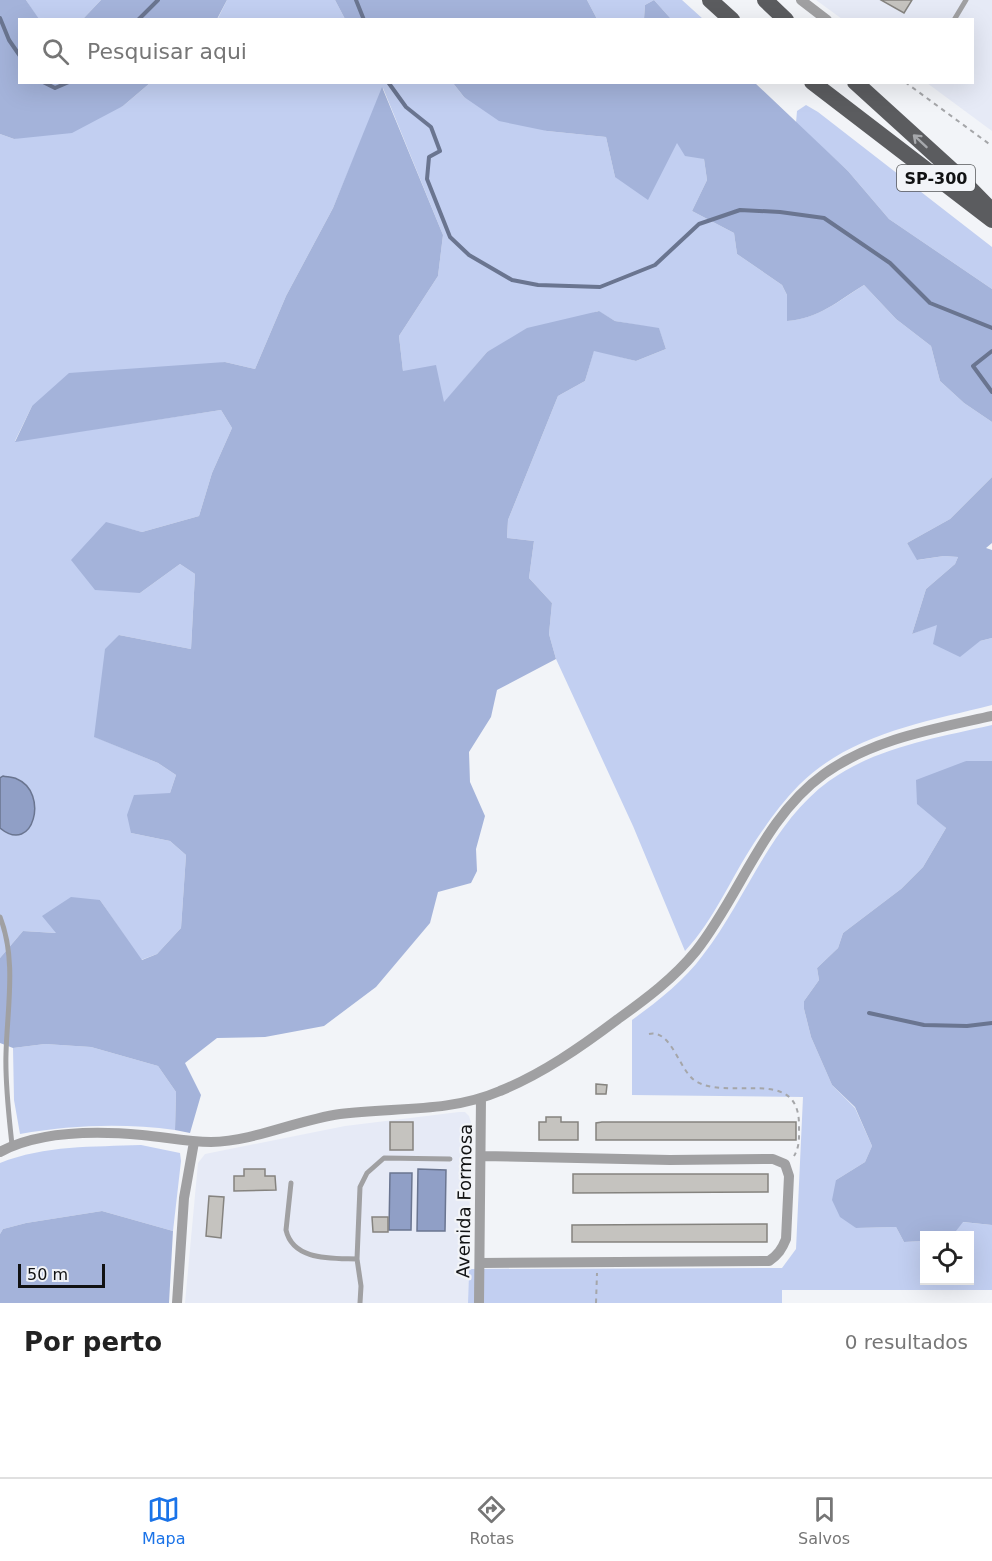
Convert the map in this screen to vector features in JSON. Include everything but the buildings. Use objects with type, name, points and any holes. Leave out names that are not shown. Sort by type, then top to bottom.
[{"type":"main road","points":[[710,0],[730,18]]},
{"type":"main road","points":[[765,0],[784,18]]},
{"type":"main road","name":"SP-300","points":[[815,84],[992,220]]},
{"type":"main road","points":[[857,84],[954,172],[992,211]]},
{"type":"street","points":[[801,0],[824,18]]},
{"type":"street","points":[[0,1152],[12,1145],[63,1135],[141,1135],[194,1142],[230,1140],[338,1114],[458,1104],[481,1098],[525,1080],[563,1057],[629,1011],[672,976],[696,950],[760,848],[785,813],[823,775],[848,759],[896,739],[992,716]]},
{"type":"street","name":"Avenida Formosa","points":[[479,1303],[481,1098]]},
{"type":"street","points":[[177,1303],[184,1198],[194,1142]]},
{"type":"street","points":[[480,1263],[759,1262],[769,1260],[777,1256],[786,1239],[789,1176],[785,1164],[773,1159],[670,1160],[481,1156]]},
{"type":"lane","points":[[955,18],[966,0]]},
{"type":"lane","points":[[0,917],[6,933],[9,962],[6,1055],[12,1145]]},
{"type":"lane","points":[[360,1303],[361,1286],[357,1259],[360,1187],[367,1173],[384,1158],[450,1159]]},
{"type":"lane","points":[[291,1183],[286,1230],[293,1245],[316,1257],[357,1259]]},
{"type":"path","points":[[908,84],[992,146]]},
{"type":"path","points":[[649,1034],[654,1033],[664,1037],[688,1074],[705,1085],[724,1089],[772,1088],[786,1094],[798,1112],[799,1144],[794,1156],[785,1164]]},
{"type":"path","points":[[596,1303],[597,1263]]},
{"type":"shaded area","points":[[0,0],[26,0],[38,18],[18,18],[18,84],[149,84],[123,106],[72,133],[14,139],[0,134]]},
{"type":"shaded area","points":[[26,0],[101,0],[84,18],[38,18]]},
{"type":"shaded area","points":[[101,0],[227,0],[218,18],[84,18]]},
{"type":"shaded area","points":[[227,0],[335,0],[344,18],[218,18]]},
{"type":"shaded area","points":[[335,0],[587,0],[596,18],[344,18]]},
{"type":"shaded area","points":[[587,0],[654,0],[645,5],[644,18],[596,18]]},
{"type":"shaded area","points":[[654,0],[682,0],[702,18],[670,18]]},
{"type":"shaded area","points":[[654,0],[670,18],[644,18],[645,5]]},
{"type":"shaded area","points":[[816,0],[992,0],[992,131],[928,84],[974,84],[974,18],[841,18]]},
{"type":"shaded area","points":[[149,84],[454,84],[464,97],[547,131],[606,137],[615,177],[677,142],[704,159],[707,180],[692,211],[734,233],[737,254],[782,285],[787,295],[787,321],[818,313],[864,285],[896,319],[931,346],[940,381],[964,403],[992,422],[992,477],[950,519],[907,543],[918,560],[944,556],[958,557],[955,564],[926,589],[912,634],[937,624],[980,641],[992,638],[992,705],[890,732],[841,753],[819,768],[799,785],[770,820],[705,926],[685,951],[633,826],[556,659],[549,634],[552,603],[529,578],[534,541],[507,538],[508,520],[558,396],[585,381],[594,350],[636,361],[666,349],[659,329],[615,321],[598,311],[487,352],[444,403],[403,371],[399,336],[438,276],[443,235],[383,88],[333,208],[286,296],[255,369],[225,362],[32,406],[15,441],[221,410],[232,428],[212,473],[199,516],[142,532],[106,523],[140,593],[180,564],[195,574],[191,649],[119,635],[95,737],[158,763],[176,775],[170,793],[131,833],[170,841],[186,855],[181,928],[157,954],[141,960],[100,900],[57,933],[23,931],[0,958],[0,134],[14,139],[123,106]]},
{"type":"shaded area","points":[[454,84],[756,84],[848,171],[889,219],[992,289],[992,422],[964,403],[940,381],[931,346],[896,319],[864,285],[818,313],[787,321],[787,295],[782,285],[737,254],[734,233],[692,211],[707,180],[704,159],[685,156],[677,143],[648,200],[615,177],[606,137],[547,131],[499,121],[464,97]]},
{"type":"shaded area","points":[[382,87],[443,235],[438,276],[399,336],[403,371],[436,365],[444,402],[487,352],[527,328],[599,311],[615,321],[659,328],[666,349],[636,361],[594,351],[585,381],[558,396],[508,520],[507,538],[534,541],[529,578],[552,603],[549,634],[556,659],[497,690],[491,717],[469,752],[470,782],[485,816],[476,849],[477,871],[471,883],[438,892],[430,923],[376,987],[324,1026],[265,1037],[217,1038],[185,1063],[201,1095],[190,1133],[175,1130],[176,1092],[158,1066],[91,1047],[45,1044],[13,1048],[0,1043],[0,958],[23,931],[56,933],[42,916],[71,897],[100,900],[142,960],[157,954],[181,928],[186,855],[170,841],[131,833],[127,815],[134,795],[170,793],[176,775],[158,763],[94,737],[105,649],[119,635],[191,649],[195,574],[180,564],[140,593],[95,590],[71,560],[106,522],[142,532],[199,516],[212,473],[232,428],[221,410],[15,442],[32,406],[69,373],[225,362],[255,369],[286,296],[333,208]]},
{"type":"shaded area","points":[[806,105],[992,247],[992,289],[889,219],[848,171],[796,123],[797,111]]},
{"type":"shaded area","points":[[992,477],[992,543],[986,548],[992,550],[992,638],[980,641],[960,657],[933,644],[937,625],[912,634],[926,589],[955,564],[958,557],[944,556],[917,560],[907,543],[950,519]]},
{"type":"shaded area","points":[[992,725],[992,761],[966,761],[939,821],[946,828],[923,867],[901,889],[843,933],[838,948],[817,968],[819,980],[804,1001],[804,1009],[811,1037],[832,1085],[855,1108],[872,1146],[865,1162],[836,1180],[856,1228],[896,1227],[904,1242],[920,1241],[920,1285],[974,1285],[974,1231],[956,1231],[962,1222],[992,1225],[992,1290],[782,1290],[782,1303],[468,1303],[469,1269],[782,1268],[796,1249],[803,1097],[632,1095],[632,1020],[670,990],[696,964],[733,911],[775,840],[808,799],[847,769],[887,752],[928,739]]},
{"type":"shaded area","points":[[966,761],[992,761],[992,1225],[963,1222],[956,1231],[920,1231],[920,1241],[904,1242],[896,1227],[856,1228],[840,1217],[832,1200],[836,1180],[865,1162],[872,1146],[855,1107],[832,1085],[811,1037],[804,1001],[819,980],[817,968],[838,948],[843,933],[901,889],[923,867],[946,828],[917,804],[916,780]]},
{"type":"shaded area","points":[[3,776],[17,779],[27,786],[33,796],[35,808],[33,819],[29,828],[22,834],[12,834],[0,828],[0,778]]},
{"type":"shaded area","points":[[45,1044],[91,1047],[158,1066],[176,1092],[175,1130],[136,1126],[98,1126],[20,1134],[14,1100],[13,1048]]},
{"type":"shaded area","points":[[465,1112],[471,1123],[468,1303],[185,1303],[198,1163],[205,1154],[345,1126]]},
{"type":"shaded area","points":[[141,1145],[180,1153],[173,1231],[102,1211],[26,1223],[3,1229],[0,1234],[0,1163],[52,1150]]},
{"type":"shaded area","points":[[418,1169],[446,1170],[445,1231],[417,1231]]},
{"type":"shaded area","points":[[390,1173],[412,1173],[411,1230],[389,1230]]},
{"type":"shaded area","points":[[102,1211],[173,1231],[169,1303],[0,1303],[0,1234],[3,1229]]},
{"type":"waterway","points":[[140,18],[158,0]]},
{"type":"waterway","points":[[356,0],[363,18]]},
{"type":"waterway","points":[[0,18],[9,40],[18,53]]},
{"type":"waterway","points":[[47,84],[55,88],[64,84]]},
{"type":"waterway","points":[[389,84],[406,107],[431,127],[440,151],[429,157],[427,179],[450,237],[469,255],[512,280],[538,285],[600,287],[655,265],[699,224],[740,210],[780,212],[824,218],[890,263],[930,303],[992,328]]},
{"type":"waterway","points":[[992,351],[973,366],[992,392]]},
{"type":"waterway","points":[[869,1013],[924,1025],[967,1026],[992,1023]]}]
